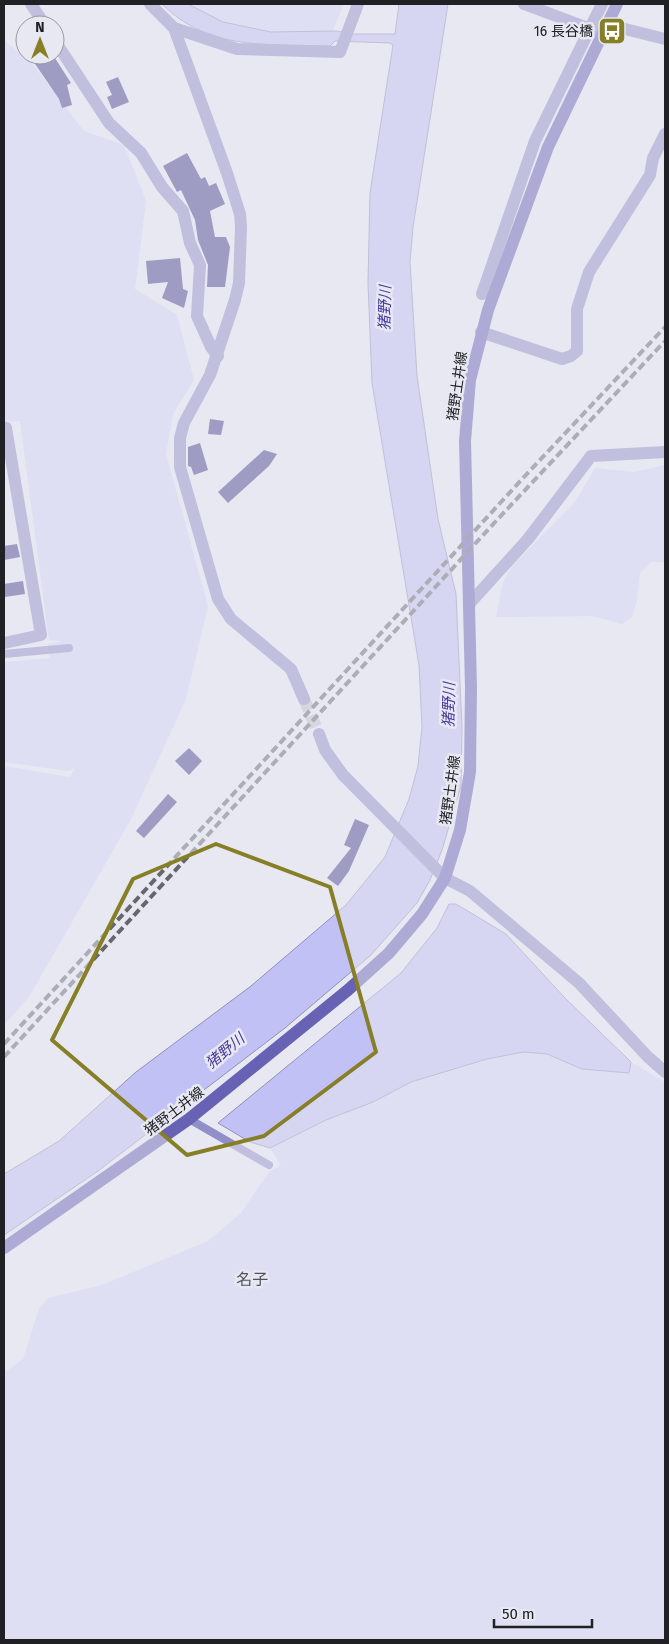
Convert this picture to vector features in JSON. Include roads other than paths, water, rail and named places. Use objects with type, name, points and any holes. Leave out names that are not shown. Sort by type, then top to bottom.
[{"type":"main road","name":"猪野土井線","points":[[4,1248],[189,1120],[293,1036],[389,953],[422,914],[445,878],[460,830],[470,772],[470,603],[465,440],[470,380],[480,332],[548,147],[618,4]]},
{"type":"street","points":[[30,4],[37,15]]},
{"type":"street","points":[[150,4],[174,28],[198,89],[240,214],[239,283],[218,356],[184,423],[180,438],[180,468],[218,599],[231,619],[291,669],[304,699]]},
{"type":"street","points":[[174,28],[237,49],[340,52],[358,4]]},
{"type":"street","points":[[524,4],[606,28],[621,28],[665,39]]},
{"type":"street","points":[[482,294],[535,141],[602,4]]},
{"type":"street","points":[[65,56],[109,123],[141,153],[162,187],[183,211],[190,243],[200,265],[197,316],[211,348],[218,356]]},
{"type":"street","points":[[480,332],[562,359],[571,356],[576,351],[576,309],[589,272],[650,176],[653,158],[665,134]]},
{"type":"street","points":[[4,428],[6,428],[41,635],[4,643]]},
{"type":"street","points":[[470,603],[528,539],[591,456],[665,452]]},
{"type":"street","points":[[319,734],[325,750],[343,775],[445,878],[470,891],[579,983],[665,1072]]},
{"type":"lane","points":[[4,654],[69,648]]},
{"type":"lane","points":[[189,1120],[269,1164]]},
{"type":"water","name":"猪野川","points":[[162,4],[188,4],[223,22],[271,32],[337,31],[353,34],[395,34],[399,4],[448,4],[413,227],[410,262],[417,376],[438,519],[456,594],[462,727],[461,786],[442,850],[430,880],[417,903],[371,955],[285,1028],[98,1171],[4,1235],[4,1174],[59,1141],[136,1072],[251,986],[346,905],[385,857],[409,799],[418,766],[422,727],[419,665],[372,383],[368,283],[370,193],[393,45],[390,43],[335,41],[330,46],[240,42],[199,30],[180,19]]},
{"type":"water","points":[[449,904],[456,904],[506,934],[565,998],[631,1062],[629,1073],[582,1069],[547,1054],[524,1052],[487,1059],[411,1082],[373,1102],[326,1120],[270,1148],[250,1142],[218,1123],[401,973],[437,928]]},
{"type":"tunnel","points":[[304,699],[319,734]]},
{"type":"railway","points":[[4,1044],[524,477],[665,327]]},
{"type":"railway","points":[[4,1057],[496,521],[665,341]]},
{"type":"place","name":"16 長谷橋","points":[[612,31]]},
{"type":"district","name":"名子","points":[[252,1279]]}]
